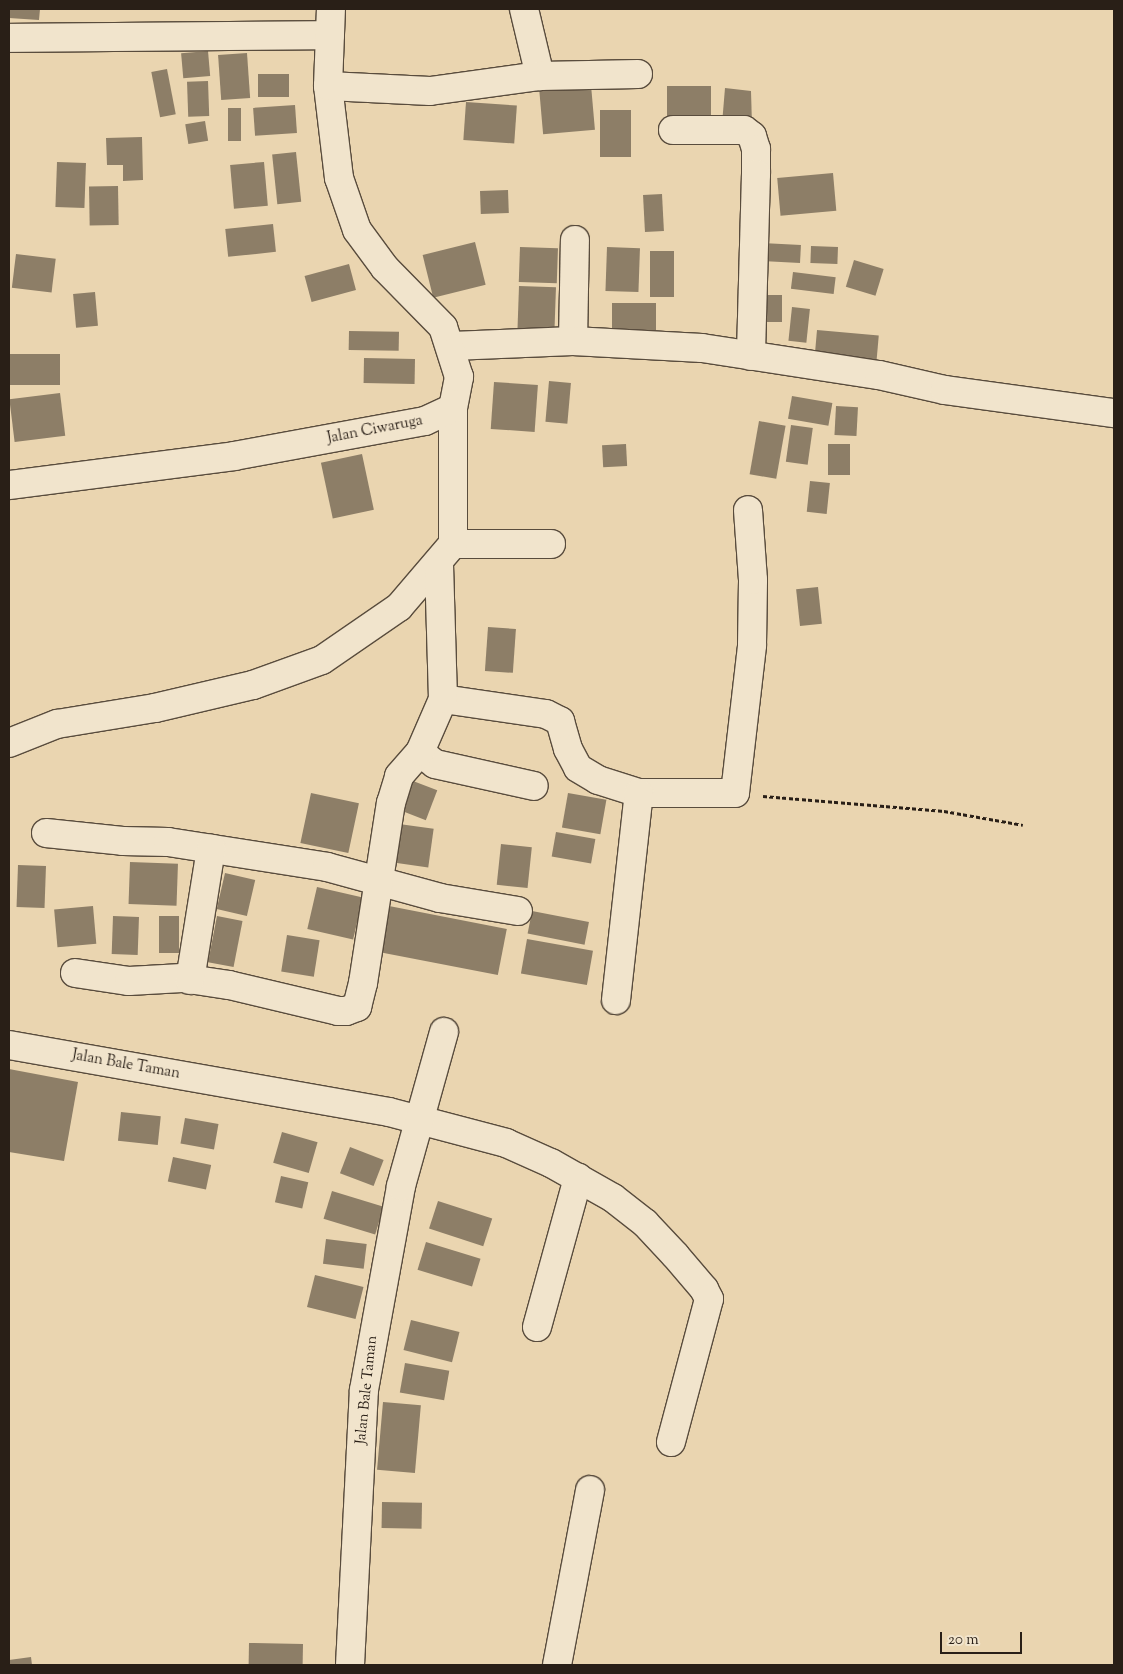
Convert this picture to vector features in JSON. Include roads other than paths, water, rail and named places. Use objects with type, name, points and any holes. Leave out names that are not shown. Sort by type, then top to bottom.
[{"type":"street","points":[[524,9],[540,76]]},
{"type":"street","points":[[9,38],[331,22],[328,86],[339,178],[357,230],[385,268],[428,308],[443,326],[452,346],[459,377],[453,408],[446,553],[443,699],[420,752],[399,776],[391,803],[363,983],[358,1003],[352,1010],[338,1011],[229,985],[190,980],[129,981],[75,973]]},
{"type":"street","points":[[328,86],[430,91],[540,76],[638,74]]},
{"type":"street","points":[[673,130],[744,130],[752,136],[756,149],[756,192],[751,356]]},
{"type":"street","points":[[573,341],[575,240]]},
{"type":"street","points":[[452,346],[573,341],[702,348],[879,375],[945,390],[1114,413]]},
{"type":"street","name":"Jalan Ciwaruga","points":[[9,485],[234,456],[425,421],[453,408]]},
{"type":"street","points":[[443,699],[546,714],[560,721],[568,749],[578,768],[598,780],[639,793],[735,793],[752,645],[753,580],[748,510]]},
{"type":"street","points":[[9,743],[57,724],[155,708],[253,685],[322,660],[399,607],[446,553],[551,544]]},
{"type":"street","points":[[420,752],[435,764],[534,786]]},
{"type":"street","points":[[616,1000],[639,793]]},
{"type":"street","points":[[46,833],[211,849],[327,867],[379,883],[518,911]]},
{"type":"street","points":[[190,980],[211,849]]},
{"type":"street","name":"Jalan Bale Taman","points":[[350,1665],[364,1390],[401,1186],[444,1032]]},
{"type":"street","name":"Jalan Bale Taman","points":[[9,1044],[420,1120]]},
{"type":"street","points":[[420,1120],[506,1143],[578,1178],[613,1198],[645,1223],[695,1278],[708,1299],[671,1442]]},
{"type":"street","points":[[537,1328],[578,1178]]},
{"type":"street","points":[[557,1665],[590,1490]]}]
